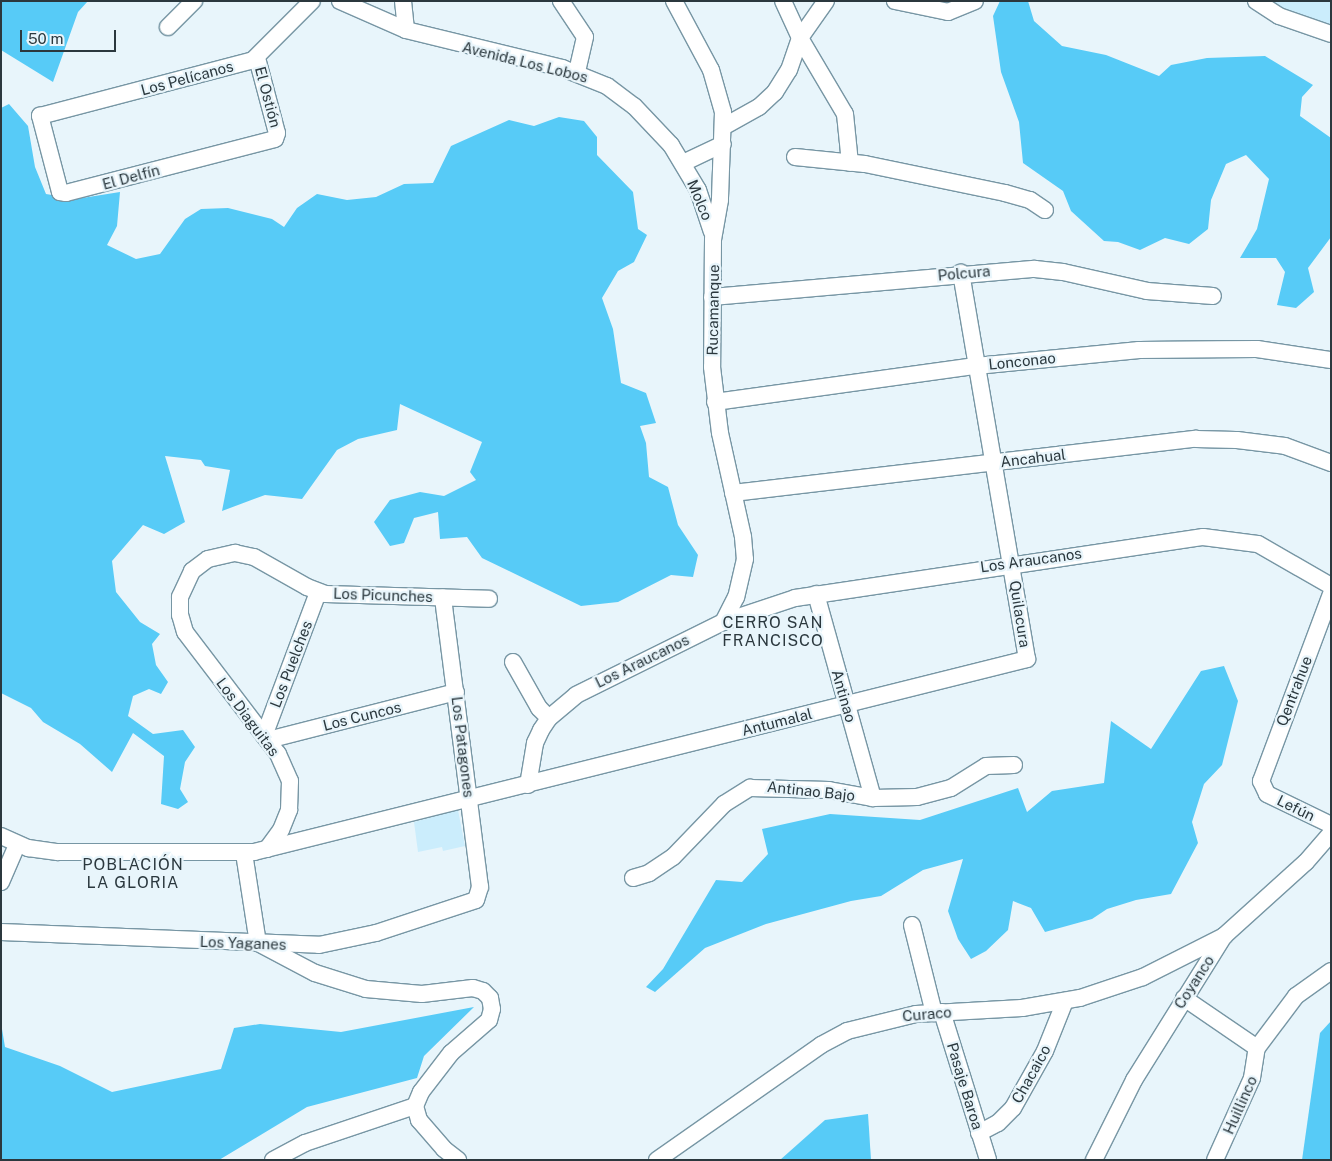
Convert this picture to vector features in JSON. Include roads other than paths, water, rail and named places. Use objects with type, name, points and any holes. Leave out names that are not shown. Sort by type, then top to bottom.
[{"type":"street","points":[[168,27],[194,1]]},
{"type":"street","points":[[257,58],[312,1]]},
{"type":"street","name":"Avenida Los Lobos","points":[[340,1],[406,30],[577,73],[607,86],[634,106],[683,163]]},
{"type":"street","points":[[402,1],[406,30]]},
{"type":"street","points":[[561,1],[585,37],[577,73]]},
{"type":"street","name":"Rucamanque","points":[[674,1],[711,70],[720,98],[724,127],[714,239],[712,297],[715,402],[745,559],[736,597],[723,622]]},
{"type":"street","points":[[783,1],[800,38],[845,114],[850,163]]},
{"type":"street","points":[[724,127],[759,107],[775,92],[789,70],[800,38],[826,1]]},
{"type":"street","points":[[895,1],[948,12],[975,1]]},
{"type":"street","points":[[1256,1],[1279,16],[1331,34]]},
{"type":"street","name":"Los Pelícanos","points":[[40,116],[257,58]]},
{"type":"street","name":"El Ostión","points":[[257,58],[277,137]]},
{"type":"street","name":"El Delfín","points":[[40,116],[59,190],[64,194],[277,137]]},
{"type":"street","points":[[683,163],[723,144]]},
{"type":"street","points":[[795,157],[850,163],[1025,198],[1045,210]]},
{"type":"street","name":"Molco","points":[[683,163],[704,201],[714,239]]},
{"type":"street","name":"Polcura","points":[[712,297],[961,273],[1049,270],[1118,286],[1213,296]]},
{"type":"street","name":"Quilacura","points":[[961,273],[1027,659]]},
{"type":"street","name":"Lonconao","points":[[715,402],[976,366],[1139,350],[1200,347],[1281,351],[1331,360]]},
{"type":"street","name":"Ancahual","points":[[733,493],[1216,439],[1286,446],[1331,463]]},
{"type":"street","name":"Los Araucanos","points":[[528,784],[535,743],[549,718],[590,687],[723,622],[775,603],[816,594],[1168,540],[1222,538],[1242,540],[1271,549],[1331,586]]},
{"type":"street","name":"Los Picunches","points":[[182,588],[199,564],[216,556],[235,553],[263,561],[318,592],[489,598]]},
{"type":"street","name":"Los Diaguitas","points":[[182,588],[180,615],[188,639],[266,738],[284,766],[291,791],[286,819],[267,849]]},
{"type":"street","name":"Los Puelches","points":[[266,738],[318,592]]},
{"type":"street","name":"Antinao","points":[[816,594],[873,798]]},
{"type":"street","name":"Qentrahue","points":[[1263,788],[1262,777],[1331,594]]},
{"type":"street","name":"Los Patagones","points":[[444,597],[480,887],[478,898]]},
{"type":"street","name":"Antumalal","points":[[528,784],[1027,659]]},
{"type":"street","points":[[513,662],[539,708],[549,718]]},
{"type":"street","name":"Los Cuncos","points":[[266,738],[456,692]]},
{"type":"street","name":"Antinao Bajo","points":[[633,878],[649,872],[673,857],[724,804],[750,788],[829,790],[873,798],[933,794],[960,784],[986,766],[1014,765]]},
{"type":"street","points":[[1,836],[17,845],[58,852],[244,853],[267,849],[528,784]]},
{"type":"street","name":"Lefún","points":[[1263,788],[1267,794],[1331,825]]},
{"type":"street","name":"Coyanco","points":[[1094,1160],[1134,1080],[1224,936],[1306,862],[1331,833]]},
{"type":"street","points":[[1,882],[17,845]]},
{"type":"street","points":[[244,853],[258,943],[314,973],[366,989],[422,994],[473,988],[487,994],[492,1009],[488,1020],[451,1053],[421,1092],[415,1106],[417,1117],[444,1150],[458,1160]]},
{"type":"street","name":"Los Yaganes","points":[[1,932],[304,945],[337,942],[472,903],[478,898]]},
{"type":"street","name":"Pasaje Baroa","points":[[912,925],[938,1012],[988,1160]]},
{"type":"street","name":"Curaco","points":[[657,1160],[834,1038],[875,1022],[938,1012],[1065,1001],[1126,984],[1224,936]]},
{"type":"street","name":"Huillinco","points":[[1215,1160],[1252,1078],[1257,1048],[1296,996],[1331,971]]},
{"type":"street","points":[[1184,998],[1257,1048]]},
{"type":"street","name":"Chacaico","points":[[979,1133],[998,1123],[1012,1108],[1045,1051],[1065,1001]]},
{"type":"street","points":[[273,1160],[305,1143],[415,1106]]},
{"type":"district","name":"CERRO SAN FRANCISCO","points":[[773,632]]},
{"type":"district","name":"POBLACIÓN LA GLORIA","points":[[133,874]]}]
